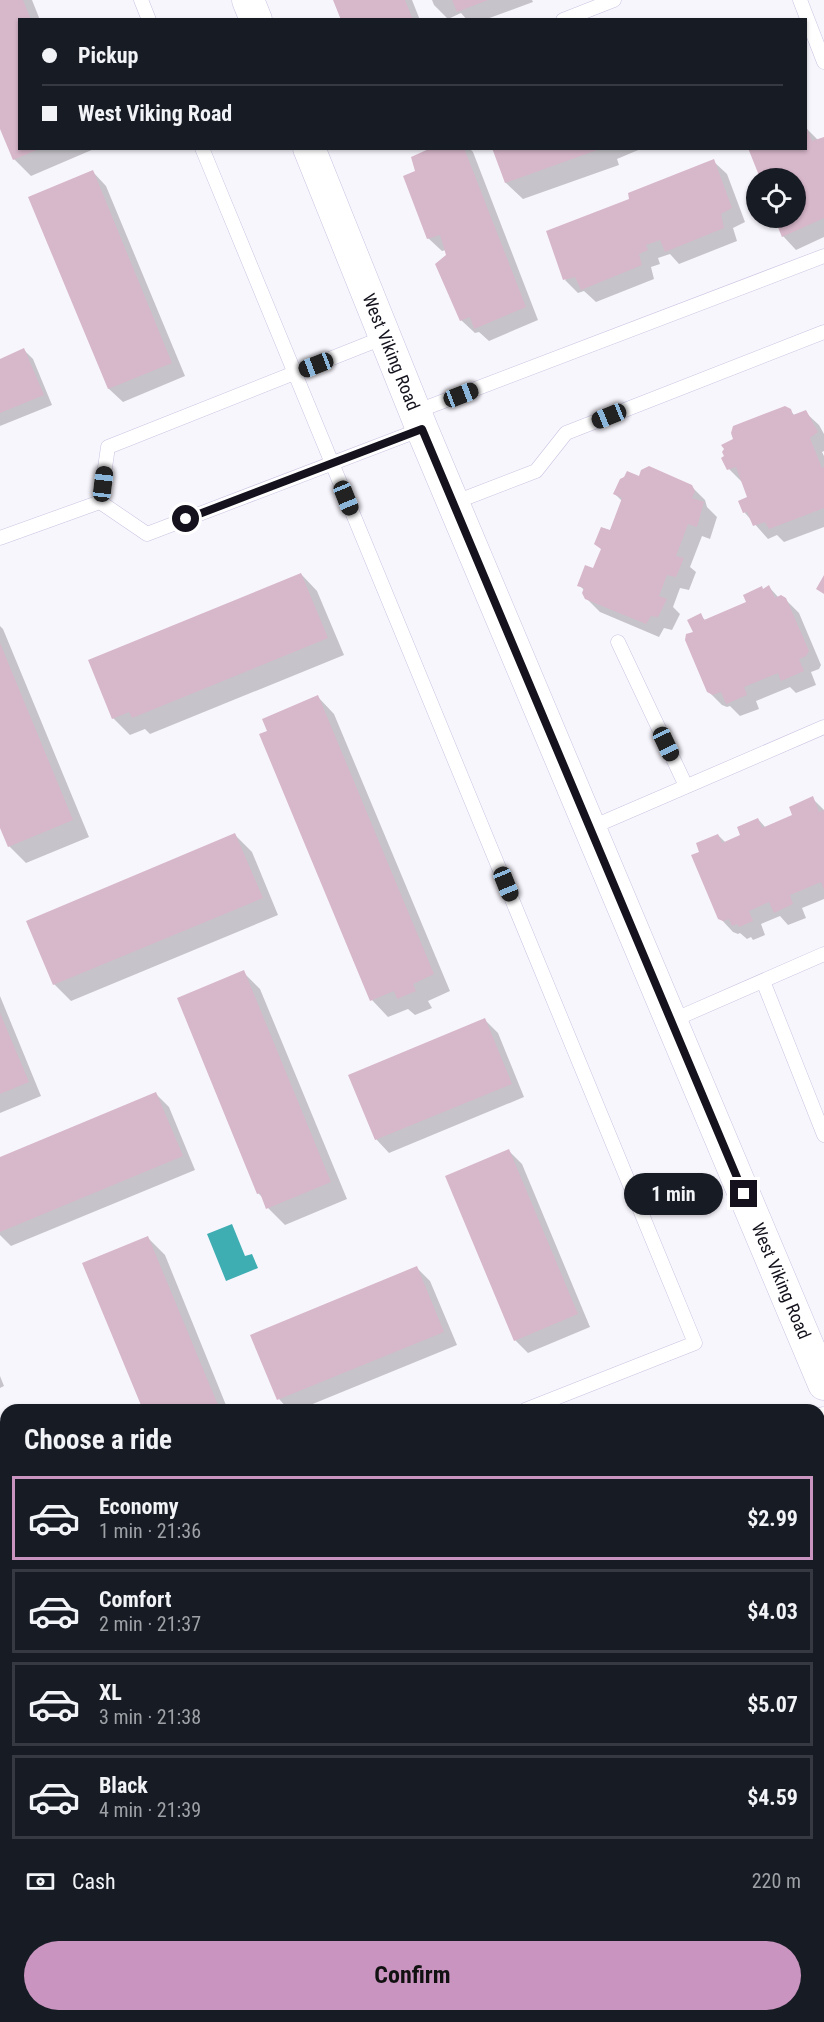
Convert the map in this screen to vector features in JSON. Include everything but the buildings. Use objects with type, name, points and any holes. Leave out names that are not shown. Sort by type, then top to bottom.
[{"type":"street","points":[[248,0],[255,18]]},
{"type":"street","name":"West Viking Road","points":[[310,150],[453,503],[824,1383]]},
{"type":"lane","points":[[141,0],[148,18]]},
{"type":"lane","points":[[568,18],[614,0]]},
{"type":"lane","points":[[800,0],[807,18]]},
{"type":"lane","points":[[807,18],[824,62]]},
{"type":"lane","points":[[203,150],[695,1343],[540,1404]]},
{"type":"lane","points":[[100,502],[147,534],[332,463],[419,420],[824,256]]},
{"type":"lane","points":[[453,503],[536,471],[566,433],[824,332]]},
{"type":"lane","points":[[100,502],[108,447],[385,338]]},
{"type":"lane","points":[[0,538],[100,502]]},
{"type":"lane","points":[[618,642],[686,786]]},
{"type":"lane","points":[[590,828],[824,727]]},
{"type":"lane","points":[[671,1021],[824,954]]},
{"type":"lane","points":[[763,981],[824,1135]]},
{"type":"water","points":[[232,1224],[245,1256],[252,1254],[258,1268],[226,1281],[207,1234]]},
{"type":"route","points":[[186,519],[422,429],[744,1194]]}]
